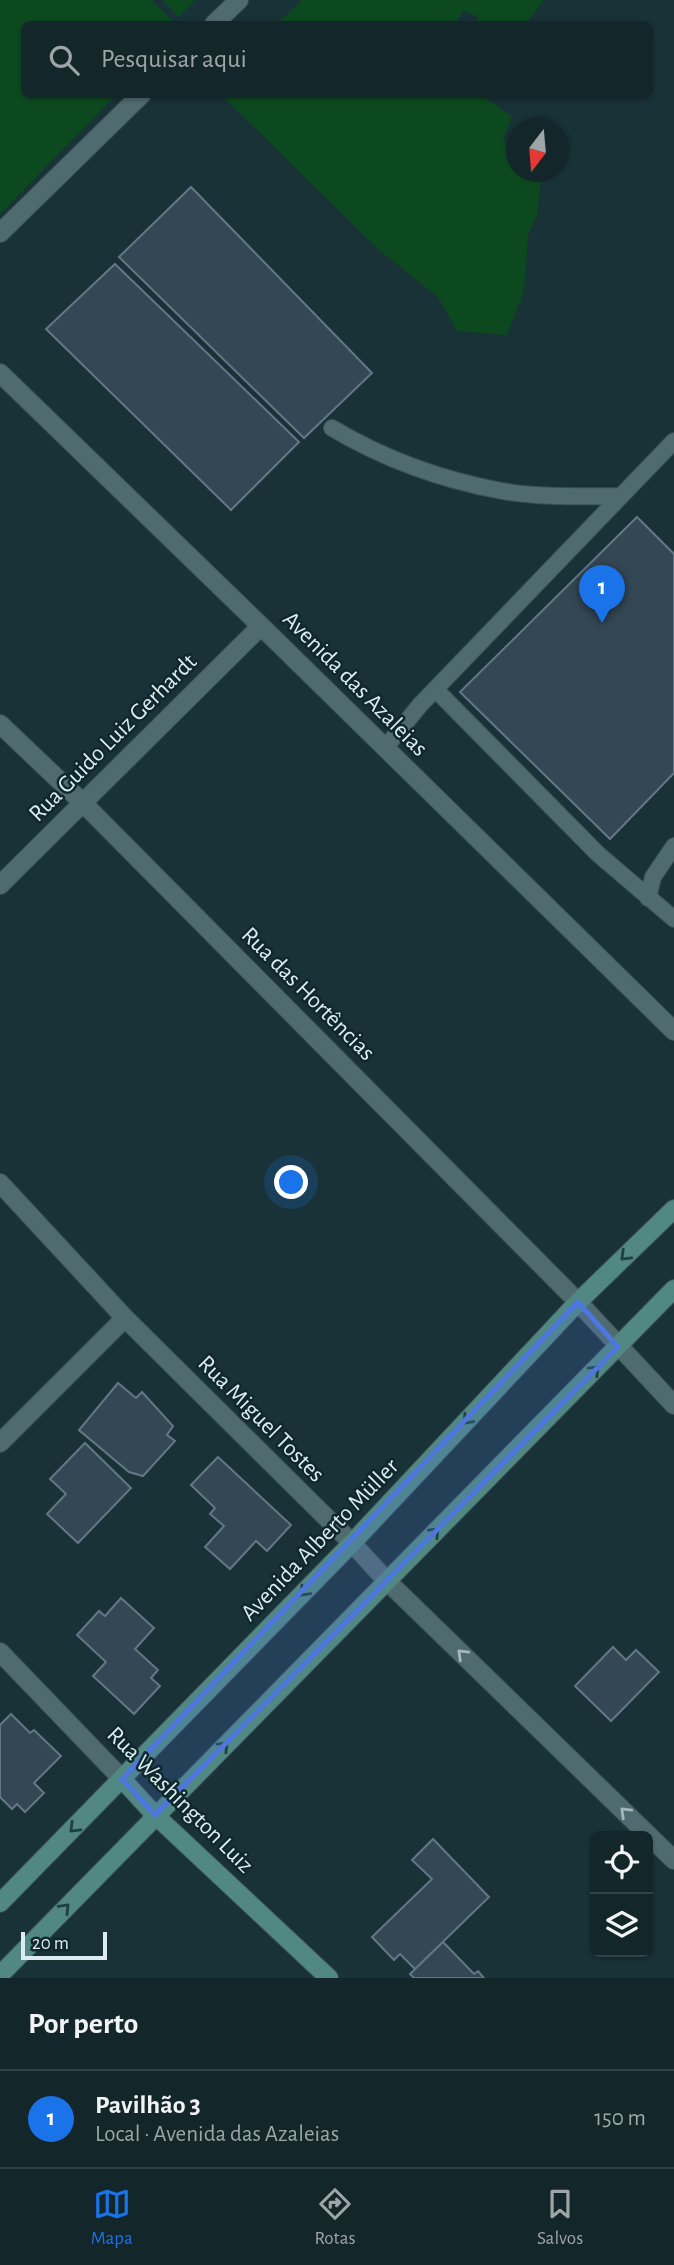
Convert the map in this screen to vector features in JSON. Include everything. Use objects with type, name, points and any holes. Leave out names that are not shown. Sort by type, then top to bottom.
[{"type":"main road","name":"Avenida Alberto Müller","points":[[0,1903],[352,1543],[578,1302],[674,1209]]},
{"type":"main road","points":[[0,1975],[674,1289]]},
{"type":"main road","name":"Rua Washington Luiz","points":[[122,1780],[155,1815],[329,1978]]},
{"type":"street","points":[[217,21],[239,0]]},
{"type":"street","points":[[0,233],[138,98]]},
{"type":"street","name":"Avenida das Azaleias","points":[[0,373],[674,1031]]},
{"type":"street","name":"Rua Guido Luiz Gerhardt","points":[[0,886],[261,626]]},
{"type":"street","name":"Rua das Hortências","points":[[0,724],[82,802],[578,1302],[674,1405]]},
{"type":"street","name":"Rua Miguel Tostes","points":[[0,1183],[125,1318],[386,1580],[674,1860]]},
{"type":"street","points":[[0,1443],[125,1318]]},
{"type":"street","name":"Rua Washington Luiz","points":[[0,1652],[122,1780]]},
{"type":"lane","points":[[332,428],[352,440],[414,467],[503,491],[564,497],[620,495]]},
{"type":"lane","points":[[385,748],[436,690],[674,440]]},
{"type":"lane","points":[[436,690],[598,854],[674,919]]},
{"type":"lane","points":[[648,898],[653,877],[674,846]]},
{"type":"highlighted area","points":[[578,1302],[618,1347],[155,1815],[122,1779]]},
{"type":"green space","points":[[0,0],[151,0],[173,21],[21,21],[21,98],[113,98],[0,214]]},
{"type":"green space","points":[[162,0],[195,0],[179,17]]},
{"type":"green space","points":[[302,0],[544,0],[528,21],[478,21],[477,16],[463,11],[457,21],[280,21]]},
{"type":"green space","points":[[224,98],[485,98],[512,116],[511,119],[506,119],[503,141],[506,142],[506,182],[541,182],[537,215],[528,236],[524,291],[507,335],[457,331],[438,297],[378,249]]},
{"type":"building","points":[[191,187],[372,373],[304,438],[119,257]]},
{"type":"building","points":[[115,264],[299,442],[231,510],[46,329]]},
{"type":"building","points":[[637,517],[674,554],[674,773],[610,839],[460,692]]},
{"type":"building","points":[[118,1383],[136,1398],[142,1392],[173,1426],[167,1435],[175,1441],[143,1476],[129,1472],[79,1430]]},
{"type":"building","points":[[85,1443],[131,1488],[78,1543],[47,1514],[66,1494],[50,1479]]},
{"type":"building","points":[[218,1457],[291,1525],[267,1551],[256,1541],[230,1569],[205,1547],[224,1526],[210,1514],[215,1508],[191,1485]]},
{"type":"building","points":[[121,1598],[154,1628],[135,1649],[158,1670],[151,1678],[160,1686],[134,1714],[93,1676],[106,1662],[77,1635],[99,1611],[105,1616]]},
{"type":"building","points":[[613,1647],[626,1660],[636,1650],[659,1672],[611,1721],[575,1686]]},
{"type":"building","points":[[11,1714],[30,1733],[34,1730],[61,1756],[34,1783],[44,1793],[25,1812],[17,1804],[12,1809],[0,1797],[0,1725]]},
{"type":"building","points":[[433,1839],[489,1897],[415,1969],[400,1954],[394,1960],[372,1937],[432,1879],[412,1860]]},
{"type":"building","points":[[443,1942],[474,1974],[478,1971],[484,1978],[414,1978],[410,1974]]},
{"type":"place","name":"Pavilhão 3","points":[[602,623]]}]
